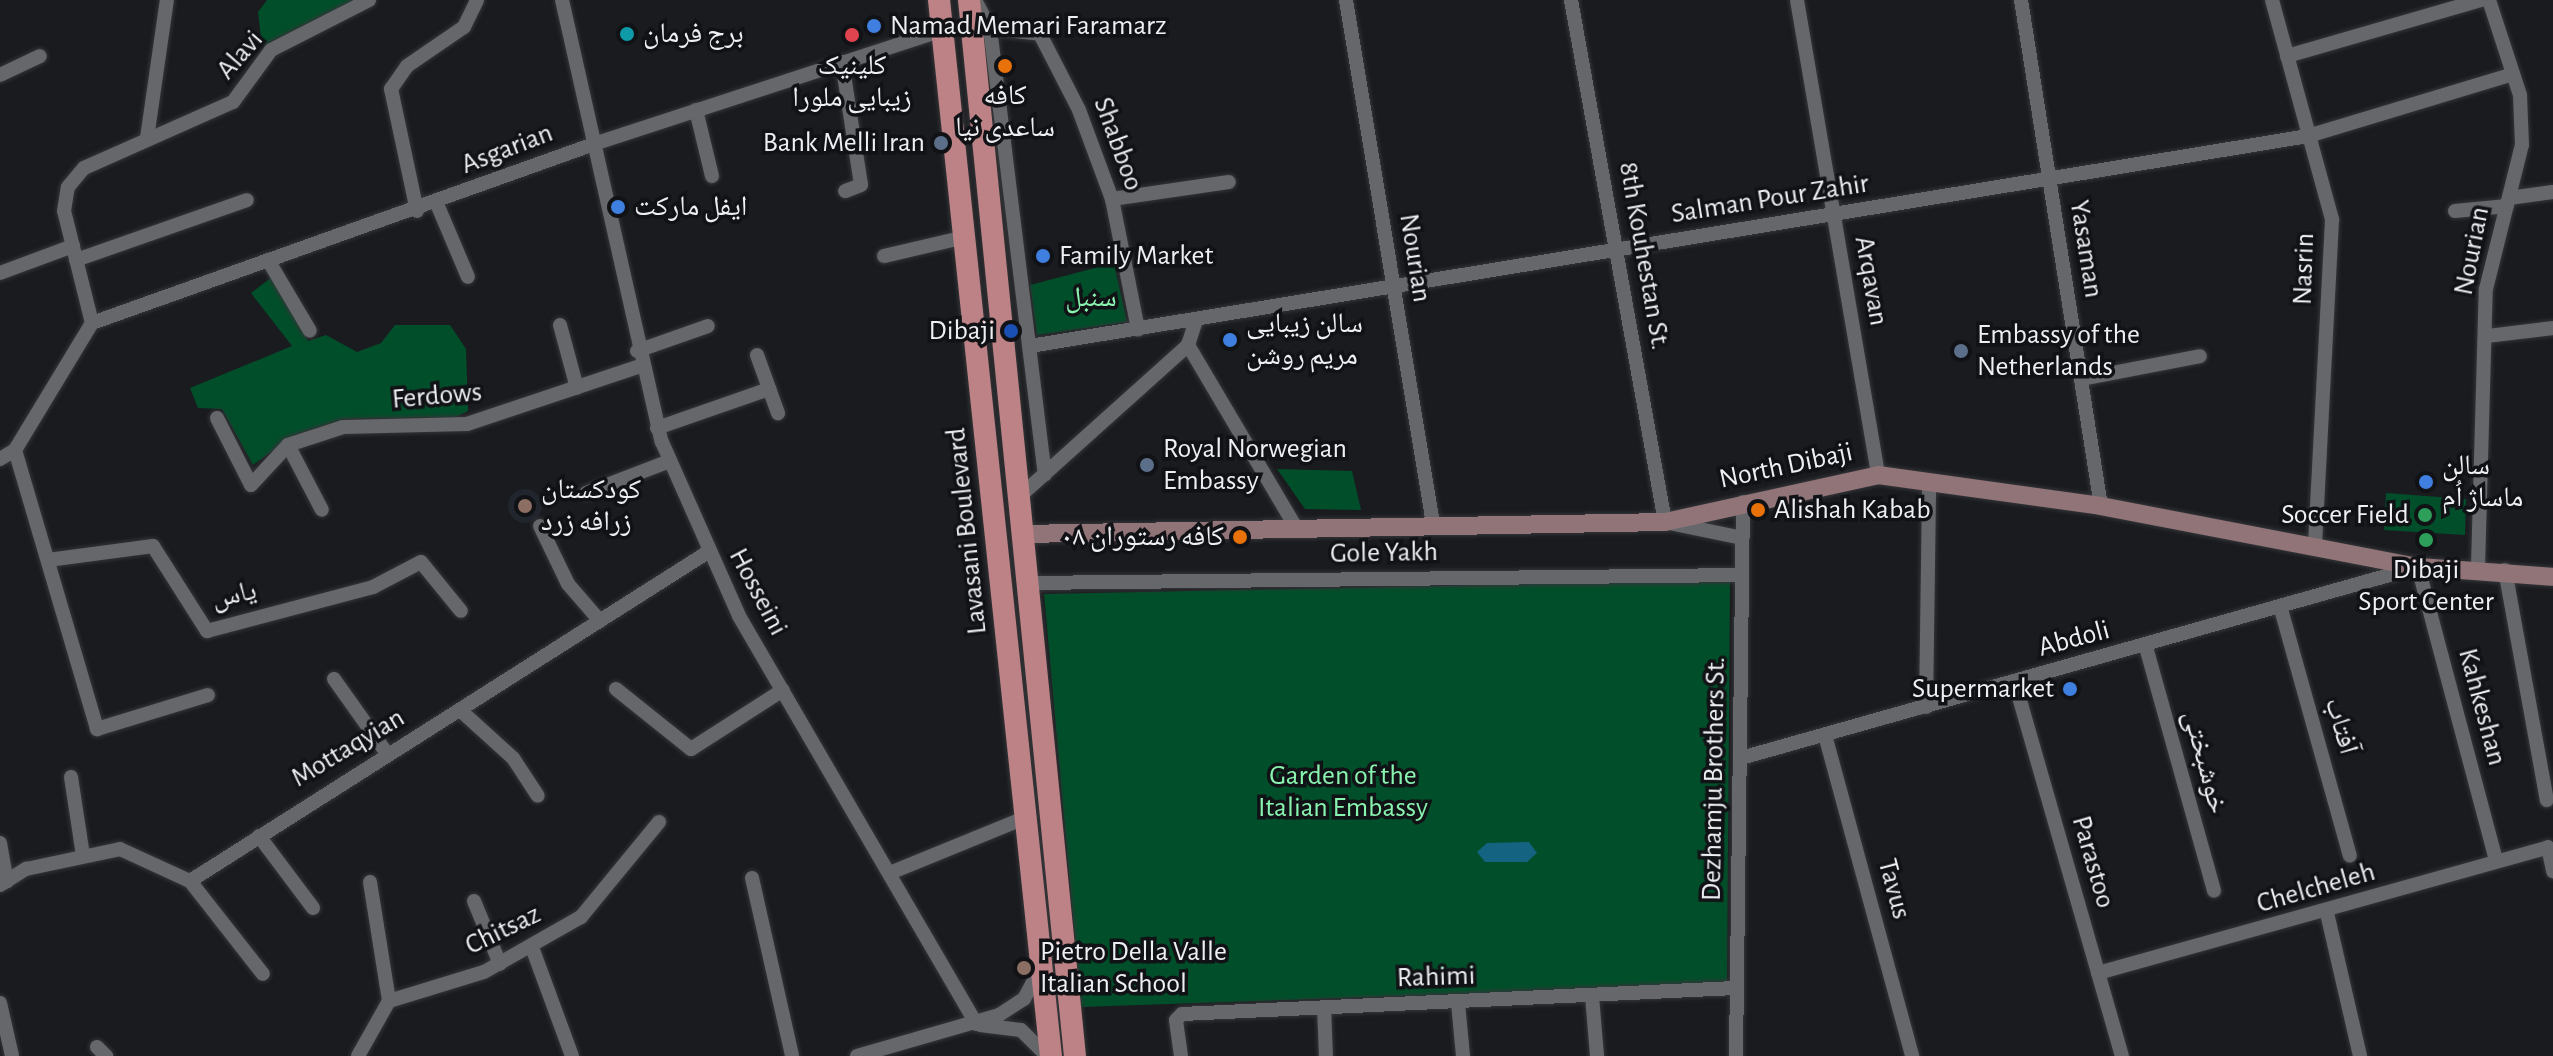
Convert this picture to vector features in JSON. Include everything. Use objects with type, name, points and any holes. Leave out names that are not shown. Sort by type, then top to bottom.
[{"type":"main road","name":"Lavasani Boulevard","points":[[939,0],[1029,816],[1049,1056]]},
{"type":"main road","name":"Lavasani Boulevard","points":[[969,0],[1075,1056]]},
{"type":"main road","name":"North Dibaji","points":[[1023,534],[1295,526],[1665,522],[1743,502],[1878,475],[2101,506],[2418,567],[2478,567],[2553,577]]},
{"type":"street","points":[[147,138],[167,0]]},
{"type":"street","name":"Alavi","points":[[92,323],[74,253],[68,187],[84,168],[233,102],[271,50],[369,0]]},
{"type":"street","points":[[417,211],[391,89],[407,66],[464,27],[477,0]]},
{"type":"street","name":"Hosseini","points":[[562,0],[597,143],[638,358],[657,428],[670,461],[708,552],[783,690],[892,872],[976,1024]]},
{"type":"street","points":[[975,0],[990,28],[1045,475]]},
{"type":"street","name":"Nourian","points":[[1346,0],[1433,524]]},
{"type":"street","name":"8th Kouhestan St.","points":[[1571,0],[1665,522]]},
{"type":"street","name":"Arqavan","points":[[1797,0],[1878,475]]},
{"type":"street","name":"Yasaman","points":[[2021,0],[2101,506]]},
{"type":"street","name":"Nasrin","points":[[2272,0],[2332,220],[2333,257],[2315,546]]},
{"type":"street","points":[[2287,56],[2481,0]]},
{"type":"street","name":"Nourian","points":[[2478,567],[2486,289],[2522,145],[2513,74],[2489,0]]},
{"type":"street","name":"Shabboo","points":[[990,28],[1031,30],[1045,41],[1112,199],[1138,329]]},
{"type":"street","name":"Asgarian","points":[[92,323],[437,204],[597,143],[942,30]]},
{"type":"street","points":[[0,75],[40,56]]},
{"type":"street","points":[[842,62],[861,185],[845,191]]},
{"type":"street","name":"Salman Pour Zahir","points":[[1030,346],[2308,136],[2513,74]]},
{"type":"street","points":[[696,110],[712,176]]},
{"type":"street","points":[[1112,199],[1229,182]]},
{"type":"street","points":[[2455,211],[2553,192]]},
{"type":"street","points":[[0,273],[247,200]]},
{"type":"street","points":[[437,204],[468,277]]},
{"type":"street","points":[[884,256],[965,237]]},
{"type":"street","points":[[268,260],[310,331]]},
{"type":"street","points":[[1020,496],[1188,345],[1196,321]]},
{"type":"street","points":[[0,459],[15,450],[92,323]]},
{"type":"street","points":[[560,325],[577,388]]},
{"type":"street","name":"Ferdows","points":[[217,418],[251,485],[288,445],[343,427],[467,424],[577,388],[708,326]]},
{"type":"street","points":[[2487,336],[2553,328]]},
{"type":"street","points":[[1188,345],[1295,526]]},
{"type":"street","points":[[757,355],[778,413]]},
{"type":"street","points":[[2081,379],[2200,356]]},
{"type":"street","points":[[657,428],[769,389]]},
{"type":"street","points":[[288,445],[322,510]]},
{"type":"street","points":[[15,450],[97,729],[208,695]]},
{"type":"street","points":[[586,493],[670,461]]},
{"type":"street","points":[[1926,707],[1929,482]]},
{"type":"street","name":"Dezhamju Brothers St.","points":[[1736,1056],[1743,502]]},
{"type":"street","points":[[1665,522],[1742,538]]},
{"type":"street","points":[[540,526],[568,584],[600,621]]},
{"type":"street","name":"یاس","points":[[48,560],[153,546],[207,631],[373,587],[421,562],[461,611]]},
{"type":"street","name":"Mottaqyian","points":[[190,881],[708,552]]},
{"type":"street","points":[[2365,586],[2375,572],[2368,556]]},
{"type":"street","name":"Abdoli","points":[[1741,758],[2365,586],[2418,567]]},
{"type":"street","name":"Kahkeshan","points":[[2418,567],[2496,861]]},
{"type":"street","points":[[2505,570],[2547,800]]},
{"type":"street","name":"Gole Yakh","points":[[1028,583],[1742,575]]},
{"type":"street","name":"آفتاب","points":[[2281,609],[2350,856]]},
{"type":"street","name":"خوشبختی","points":[[2146,647],[2214,891]]},
{"type":"street","points":[[334,679],[388,755]]},
{"type":"street","name":"Parastoo","points":[[2015,683],[2122,1056]]},
{"type":"street","points":[[616,689],[691,749],[783,690]]},
{"type":"street","points":[[460,710],[513,758],[538,796]]},
{"type":"street","name":"Tavus","points":[[1825,735],[1912,1056]]},
{"type":"street","points":[[71,777],[83,855]]},
{"type":"street","points":[[892,872],[1029,816]]},
{"type":"street","name":"Chitsaz","points":[[389,1001],[533,950],[581,917],[659,822]]},
{"type":"street","points":[[259,836],[313,908]]},
{"type":"street","points":[[0,843],[4,883],[83,855],[120,849],[190,881],[263,974]]},
{"type":"street","name":"Chelcheleh","points":[[2098,973],[2327,913],[2548,847],[2553,871]]},
{"type":"street","points":[[752,878],[792,1056]]},
{"type":"street","points":[[358,1056],[389,1001],[370,882]]},
{"type":"street","points":[[474,901],[500,964]]},
{"type":"street","points":[[2327,913],[2360,1056]]},
{"type":"street","points":[[533,950],[572,1056]]},
{"type":"street","points":[[857,1056],[976,1024],[1024,999],[1042,965]]},
{"type":"street","name":"Rahimi","points":[[1181,1056],[1176,1020],[1182,1014],[1736,988]]},
{"type":"street","points":[[1592,996],[1597,1056]]},
{"type":"street","points":[[0,1003],[12,1056]]},
{"type":"street","points":[[1458,1003],[1463,1056]]},
{"type":"street","points":[[1324,1007],[1326,1056]]},
{"type":"street","points":[[976,1024],[1021,1030],[1049,1056]]},
{"type":"shaded area","name":"کودکستان زرافه زرد","points":[[525,489],[537,494],[542,506],[537,518],[525,523],[513,518],[508,506],[513,494]]},
{"type":"green space","points":[[267,0],[354,0],[262,46],[258,12]]},
{"type":"green space","name":"سنبل","points":[[1114,263],[1127,322],[1037,335],[1030,285]]},
{"type":"green space","points":[[272,277],[308,341],[326,335],[357,352],[381,343],[395,325],[450,325],[466,349],[468,411],[456,417],[343,419],[294,435],[253,465],[222,409],[198,408],[190,388],[292,346],[251,293]]},
{"type":"green space","points":[[1277,469],[1352,471],[1361,510],[1305,509]]},
{"type":"green space","name":"Soccer Field","points":[[2386,493],[2466,499],[2465,535],[2384,530]]},
{"type":"green space","name":"Garden of the Italian Embassy","points":[[1730,580],[1727,985],[1081,1007],[1044,594]]},
{"type":"water","points":[[1529,842],[1537,853],[1527,862],[1485,862],[1477,852],[1487,843]]},
{"type":"place","name":"Namad Memari Faramarz","points":[[874,26]]},
{"type":"place","name":"برج فرمان","points":[[627,34]]},
{"type":"place","name":"کلینیک زیبایی ملورا","points":[[852,35]]},
{"type":"place","name":"کافه ساعدی نیا","points":[[1005,66]]},
{"type":"place","name":"Bank Melli Iran","points":[[941,143]]},
{"type":"place","name":"ایفل مارکت","points":[[618,207]]},
{"type":"place","name":"Family Market","points":[[1043,256]]},
{"type":"place","name":"Dibaji","points":[[1011,331]]},
{"type":"place","name":"سالن زیبایی مریم روشن","points":[[1230,340]]},
{"type":"place","name":"Embassy of the Netherlands","points":[[1961,351]]},
{"type":"place","name":"Royal Norwegian Embassy","points":[[1147,465]]},
{"type":"place","name":"سالن ماساژ اُم","points":[[2426,482]]},
{"type":"place","name":"کودکستان زرافه زرد","points":[[525,506]]},
{"type":"place","name":"Alishah Kabab","points":[[1758,510]]},
{"type":"place","name":"Soccer Field","points":[[2425,515]]},
{"type":"place","name":"کافه رستوران ٠٨","points":[[1240,537]]},
{"type":"place","name":"Dibaji Sport Center","points":[[2426,540]]},
{"type":"place","name":"Supermarket","points":[[2070,689]]},
{"type":"place","name":"Pietro Della Valle Italian School","points":[[1024,968]]}]
